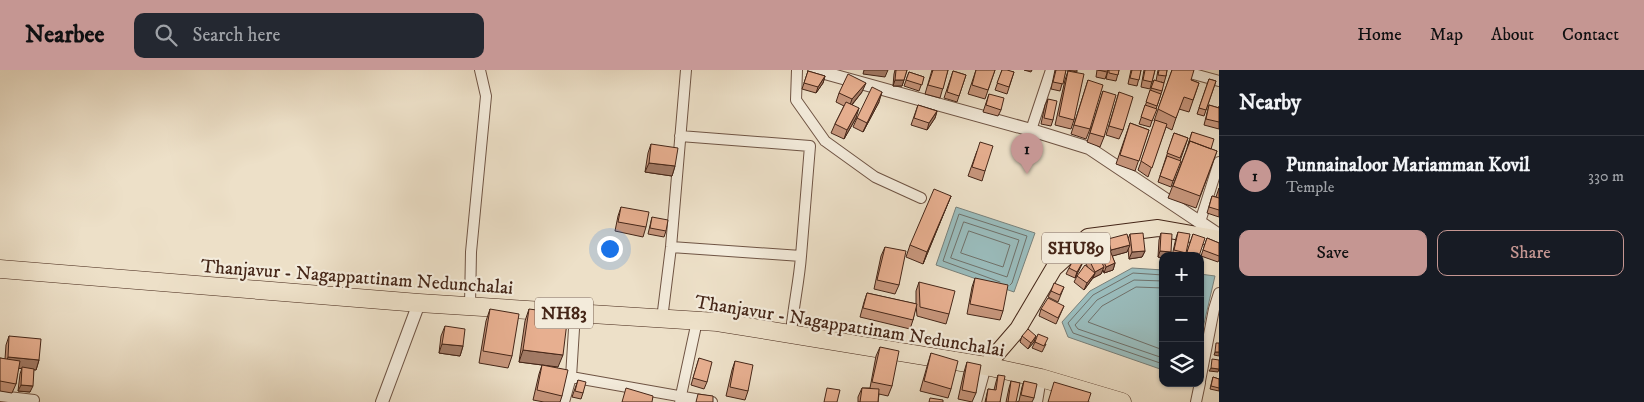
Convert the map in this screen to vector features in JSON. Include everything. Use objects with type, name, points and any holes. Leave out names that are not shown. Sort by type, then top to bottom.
[{"type":"highway","name":"Thanjavur - Nagappattinam Nedunchalai","points":[[0,268],[419,303],[697,321],[791,334],[986,366],[1041,378],[1122,402]]},
{"type":"main road","name":"SHU89","points":[[986,366],[1018,329],[1054,268],[1088,237],[1158,228],[1219,237]]},
{"type":"street","points":[[470,306],[471,252],[486,96],[480,70]]},
{"type":"street","points":[[662,319],[671,247],[686,70]]},
{"type":"street","points":[[797,70],[796,100],[825,141],[875,177],[921,198]]},
{"type":"street","points":[[814,70],[937,99],[1089,148],[1200,222],[1219,237]]},
{"type":"street","points":[[1030,130],[1051,70]]},
{"type":"street","points":[[1179,70],[1219,80]]},
{"type":"street","points":[[680,136],[810,146],[799,290],[794,304],[791,334]]},
{"type":"street","points":[[1200,222],[1219,162]]},
{"type":"street","points":[[671,247],[801,256]]},
{"type":"street","points":[[1204,363],[1219,292]]},
{"type":"street","points":[[382,402],[419,303]]},
{"type":"street","points":[[564,402],[571,377],[575,313]]},
{"type":"street","points":[[680,399],[697,321]]},
{"type":"street","points":[[976,402],[986,366]]},
{"type":"street","points":[[571,377],[680,399],[712,402]]},
{"type":"street","points":[[1037,402],[1041,378]]},
{"type":"street","points":[[1196,402],[1199,387]]},
{"type":"street","points":[[0,396],[34,400]]},
{"type":"water","points":[[956,207],[1035,233],[1014,292],[936,265]]},
{"type":"water","points":[[1132,268],[1159,270],[1159,369],[1068,337],[1062,322],[1090,291]]},
{"type":"water","points":[[1204,275],[1215,276],[1204,324]]},
{"type":"building","points":[[896,70],[907,70],[904,80],[895,80]]},
{"type":"building","points":[[933,70],[948,70],[943,89],[928,85]]},
{"type":"building","points":[[976,70],[995,70],[988,90],[972,85]]},
{"type":"building","points":[[1002,70],[1014,72],[1009,87],[997,83]]},
{"type":"building","points":[[1056,70],[1066,70],[1063,84],[1053,82]]},
{"type":"building","points":[[1109,70],[1119,70],[1118,75],[1109,73]]},
{"type":"building","points":[[1132,70],[1141,70],[1139,80],[1130,78]]},
{"type":"building","points":[[1145,70],[1155,70],[1152,82],[1143,80]]},
{"type":"building","points":[[1159,70],[1167,70],[1166,76],[1158,75]]},
{"type":"building","points":[[1172,70],[1194,70],[1191,80],[1199,83],[1193,100],[1184,97],[1176,118],[1158,109]]},
{"type":"building","points":[[808,71],[825,76],[818,87],[804,83]]},
{"type":"building","points":[[953,71],[966,75],[959,96],[947,92]]},
{"type":"building","points":[[1068,71],[1084,74],[1074,120],[1059,116]]},
{"type":"building","points":[[909,72],[924,77],[922,85],[906,80]]},
{"type":"building","points":[[848,74],[866,83],[852,99],[839,93]]},
{"type":"building","points":[[1209,79],[1216,81],[1206,110],[1199,108]]},
{"type":"building","points":[[1088,80],[1103,85],[1090,129],[1074,125]]},
{"type":"building","points":[[1154,80],[1164,83],[1162,91],[1151,88]]},
{"type":"building","points":[[872,87],[882,92],[867,123],[857,118]]},
{"type":"building","points":[[1150,90],[1161,94],[1157,106],[1146,102]]},
{"type":"building","points":[[1103,91],[1116,95],[1104,137],[1090,133]]},
{"type":"building","points":[[1119,92],[1133,97],[1123,130],[1109,126]]},
{"type":"building","points":[[989,94],[1004,98],[1001,110],[986,105]]},
{"type":"building","points":[[1048,99],[1057,101],[1053,120],[1044,118]]},
{"type":"building","points":[[846,102],[859,108],[847,130],[835,124]]},
{"type":"building","points":[[918,105],[937,111],[929,123],[914,118]]},
{"type":"building","points":[[1145,105],[1157,109],[1152,121],[1141,117]]},
{"type":"building","points":[[1209,105],[1219,108],[1219,122],[1206,119]]},
{"type":"building","points":[[1155,120],[1167,124],[1152,168],[1141,161]]},
{"type":"building","points":[[1130,123],[1149,130],[1139,161],[1120,155]]},
{"type":"building","points":[[1192,132],[1214,139],[1211,149],[1190,141],[1188,145]]},
{"type":"building","points":[[1174,133],[1188,138],[1180,158],[1167,153]]},
{"type":"building","points":[[1190,141],[1217,151],[1200,196],[1173,186]]},
{"type":"building","points":[[980,142],[993,146],[985,171],[972,167]]},
{"type":"building","points":[[651,144],[678,148],[675,166],[649,163]]},
{"type":"building","points":[[1167,156],[1181,161],[1173,181],[1160,176]]},
{"type":"building","points":[[934,189],[951,196],[927,252],[910,245]]},
{"type":"building","points":[[1212,196],[1219,198],[1219,210],[1209,207]]},
{"type":"building","points":[[621,207],[649,212],[646,227],[618,222]]},
{"type":"building","points":[[652,217],[668,220],[666,231],[650,228]]},
{"type":"building","points":[[1178,232],[1190,234],[1186,252],[1174,250]]},
{"type":"building","points":[[1143,233],[1145,251],[1132,252],[1130,234]]},
{"type":"building","points":[[1161,233],[1172,234],[1171,252],[1160,251]]},
{"type":"building","points":[[1127,234],[1130,245],[1111,250],[1108,239]]},
{"type":"building","points":[[1193,234],[1205,238],[1200,252],[1187,252]]},
{"type":"building","points":[[1207,238],[1219,243],[1219,256],[1203,250]]},
{"type":"building","points":[[1106,240],[1115,263],[1106,267],[1097,243]]},
{"type":"building","points":[[1093,245],[1104,267],[1095,272],[1084,249]]},
{"type":"building","points":[[885,247],[906,251],[899,285],[877,280]]},
{"type":"building","points":[[1077,253],[1085,258],[1077,272],[1069,268]]},
{"type":"building","points":[[1085,265],[1095,273],[1087,283],[1077,276]]},
{"type":"building","points":[[975,278],[1008,285],[1003,311],[970,304]]},
{"type":"building","points":[[919,282],[955,291],[949,314],[920,307]]},
{"type":"building","points":[[1054,283],[1064,287],[1060,295],[1051,291]]},
{"type":"building","points":[[867,293],[917,304],[913,320],[863,308]]},
{"type":"building","points":[[1048,298],[1064,306],[1058,318],[1041,309]]},
{"type":"building","points":[[490,309],[519,314],[512,356],[483,351]]},
{"type":"building","points":[[529,309],[568,314],[563,355],[523,350]]},
{"type":"building","points":[[445,326],[465,329],[463,346],[442,344]]},
{"type":"building","points":[[1028,329],[1036,336],[1031,343],[1022,336]]},
{"type":"building","points":[[1038,334],[1048,338],[1044,346],[1035,342]]},
{"type":"building","points":[[9,336],[41,339],[39,360],[8,357]]},
{"type":"building","points":[[1216,343],[1219,343],[1219,352],[1215,352]]},
{"type":"building","points":[[880,347],[899,351],[892,386],[872,382]]},
{"type":"building","points":[[931,353],[958,361],[951,389],[924,381]]},
{"type":"building","points":[[0,358],[20,361],[16,384],[0,381]]},
{"type":"building","points":[[699,358],[712,362],[707,382],[693,378]]},
{"type":"building","points":[[1212,359],[1219,360],[1219,369],[1211,368]]},
{"type":"building","points":[[735,361],[753,365],[748,391],[730,387]]},
{"type":"building","points":[[967,362],[981,365],[976,393],[962,390]]},
{"type":"building","points":[[542,365],[568,370],[562,396],[537,390]]},
{"type":"building","points":[[22,367],[34,369],[33,386],[21,385]]},
{"type":"building","points":[[998,375],[1005,376],[1000,402],[986,402],[988,389],[996,390]]},
{"type":"building","points":[[1213,377],[1219,379],[1219,388],[1211,386]]},
{"type":"building","points":[[578,380],[586,382],[583,393],[575,391]]},
{"type":"building","points":[[1011,381],[1020,383],[1016,402],[1008,402]]},
{"type":"building","points":[[1024,381],[1037,384],[1034,398],[1021,395]]},
{"type":"building","points":[[1054,382],[1091,393],[1088,402],[1048,402]]},
{"type":"building","points":[[626,388],[653,396],[652,402],[622,402]]},
{"type":"building","points":[[827,388],[840,390],[837,402],[824,402]]},
{"type":"building","points":[[862,388],[879,389],[878,402],[860,402]]},
{"type":"building","points":[[698,394],[713,396],[713,402],[696,402]]},
{"type":"building","points":[[930,398],[943,400],[943,402],[929,402]]},
{"type":"place","name":"Punnainaloor Mariamman Kovil","points":[[1027,174]]}]
